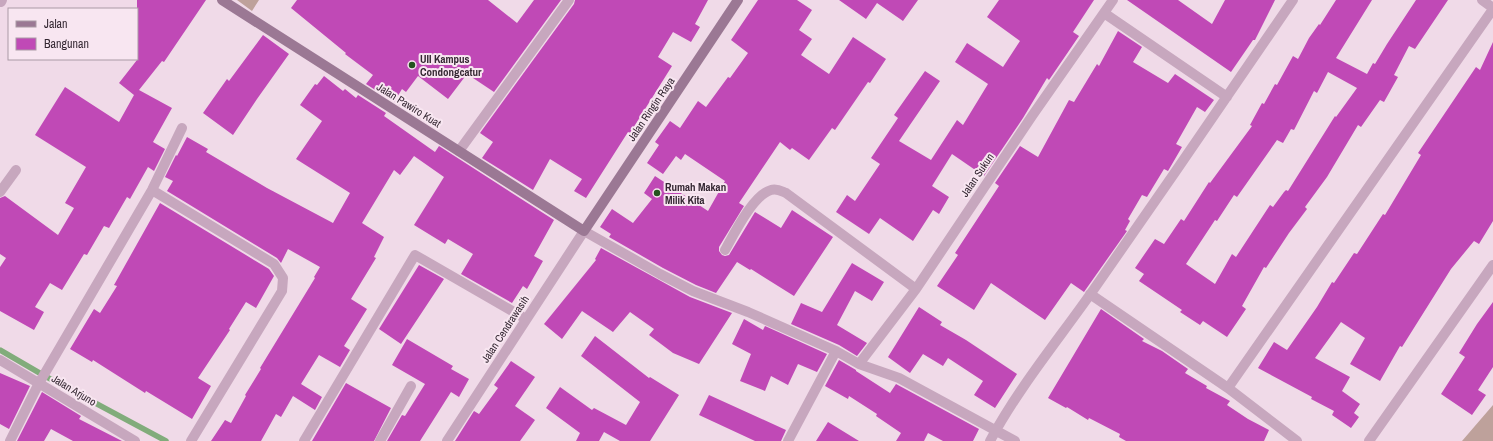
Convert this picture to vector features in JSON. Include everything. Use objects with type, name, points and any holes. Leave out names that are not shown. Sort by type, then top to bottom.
[{"type":"main road","name":"Jalan Pawiro Kuat","points":[[222,0],[584,231]]},
{"type":"main road","name":"Jalan Ringin Raya","points":[[584,231],[738,0]]},
{"type":"street","points":[[459,151],[568,0]]},
{"type":"street","name":"Jalan Sukun","points":[[859,364],[916,289],[1032,116],[1113,0]]},
{"type":"street","points":[[990,441],[1033,373],[1090,294],[1293,0]]},
{"type":"street","points":[[1228,388],[1493,8],[1482,0]]},
{"type":"street","points":[[1104,13],[1227,97]]},
{"type":"street","points":[[10,441],[38,383],[152,190],[182,128]]},
{"type":"street","points":[[0,192],[16,170]]},
{"type":"street","points":[[725,250],[746,212],[770,190],[778,189],[786,193],[916,289]]},
{"type":"street","points":[[152,190],[274,264],[283,278],[282,291],[191,441]]},
{"type":"street","points":[[584,231],[693,291],[748,312],[836,351],[859,364],[899,378],[1015,441]]},
{"type":"street","name":"Jalan Cendrawasih","points":[[446,441],[584,231]]},
{"type":"street","points":[[304,441],[415,254],[526,319]]},
{"type":"street","points":[[1369,441],[1493,265]]},
{"type":"street","points":[[1090,294],[1228,388],[1297,441]]},
{"type":"street","points":[[788,441],[836,351]]},
{"type":"street","name":"Jalan Arjuno","points":[[0,360],[135,441]]},
{"type":"street","points":[[380,441],[411,386]]},
{"type":"shaded area","points":[[237,0],[259,0],[252,11]]},
{"type":"shaded area","points":[[1493,405],[1493,441],[1462,441]]},
{"type":"building","points":[[137,0],[206,0],[164,62],[162,61],[139,90],[172,108],[153,142],[165,149],[154,171],[148,167],[130,199],[127,197],[109,228],[104,226],[87,255],[84,254],[62,290],[50,283],[35,307],[44,312],[34,330],[0,311],[0,267],[6,258],[0,254],[0,198],[5,196],[58,235],[74,208],[65,203],[86,167],[35,135],[65,87],[119,122],[134,95],[119,83],[138,60]]},
{"type":"building","name":"UII Kampus Condongcatur","points":[[297,0],[488,0],[517,23],[534,0],[561,0],[494,92],[467,74],[448,99],[418,76],[406,92],[402,89],[394,102],[366,84],[373,75],[345,54],[346,53],[291,8]]},
{"type":"building","points":[[575,0],[708,0],[695,24],[700,27],[691,42],[673,32],[658,57],[672,66],[630,133],[628,132],[586,198],[574,191],[582,179],[550,159],[533,190],[482,158],[493,142],[480,133],[574,4]]},
{"type":"building","points":[[758,0],[797,0],[812,10],[799,30],[812,39],[801,55],[829,74],[853,37],[886,59],[870,83],[868,82],[835,130],[832,128],[809,160],[792,148],[790,150],[780,142],[739,203],[744,206],[719,247],[719,251],[722,255],[729,255],[755,212],[781,228],[792,210],[833,237],[794,296],[737,262],[716,293],[696,285],[663,268],[609,237],[611,234],[600,227],[612,209],[633,223],[652,199],[644,193],[655,176],[708,211],[725,181],[685,154],[681,160],[676,156],[663,174],[647,163],[659,145],[655,142],[670,121],[680,128],[698,101],[706,107],[748,53],[731,40]]},
{"type":"building","points":[[839,0],[918,0],[903,21],[877,3],[866,19]]},
{"type":"building","points":[[999,0],[1094,0],[1073,32],[1079,36],[1049,80],[1047,78],[1023,118],[984,176],[952,154],[932,186],[949,197],[939,214],[933,210],[913,241],[880,218],[869,234],[836,212],[847,195],[855,201],[880,164],[871,158],[898,118],[894,115],[925,71],[940,81],[899,141],[931,160],[957,120],[963,125],[988,84],[955,62],[967,43],[1003,67],[1020,41],[987,17]]},
{"type":"building","points":[[1127,0],[1178,0],[1212,24],[1225,0],[1275,0],[1255,40],[1253,40],[1231,72]]},
{"type":"building","points":[[1336,0],[1372,0],[1336,58],[1367,74],[1416,0],[1448,0],[1415,49],[1409,46],[1394,75],[1398,77],[1384,102],[1380,100],[1361,127],[1358,125],[1327,177],[1305,207],[1307,209],[1266,268],[1264,267],[1242,306],[1246,309],[1227,337],[1203,321],[1200,325],[1180,312],[1182,310],[1139,281],[1144,274],[1135,268],[1155,239],[1164,244],[1181,219],[1184,221],[1209,182],[1210,183],[1252,126],[1250,125],[1262,103],[1264,104],[1275,84],[1277,85],[1293,56],[1298,59],[1309,38],[1319,24],[1320,25]],"holes":[[[1328,72],[1357,88],[1336,117],[1335,116],[1288,191],[1286,190],[1284,192],[1273,207],[1270,205],[1236,257],[1232,254],[1215,284],[1186,264],[1215,220],[1217,221],[1234,195],[1237,197],[1277,140],[1283,143],[1291,129],[1294,130],[1314,91],[1317,93]]]},
{"type":"building","points":[[1118,31],[1142,47],[1133,62],[1168,83],[1175,74],[1214,100],[1205,112],[1197,107],[1176,144],[1182,147],[1168,171],[1164,169],[1147,197],[1142,195],[1128,219],[1130,221],[1125,230],[1127,231],[1084,292],[1071,283],[1045,320],[991,283],[974,310],[937,286],[958,255],[955,253],[999,186],[995,183],[1020,146],[1038,157],[1069,100],[1074,102],[1097,64],[1099,66]]},
{"type":"building","points":[[263,35],[289,54],[233,135],[203,113],[227,79],[229,81]]},
{"type":"building","points":[[1493,42],[1493,221],[1479,244],[1474,241],[1451,269],[1402,347],[1400,346],[1380,381],[1350,364],[1365,338],[1341,322],[1315,358],[1350,377],[1342,391],[1360,404],[1354,413],[1359,417],[1351,428],[1332,415],[1334,411],[1311,399],[1312,397],[1258,368],[1274,342],[1287,350],[1317,307],[1332,282],[1334,283],[1354,253],[1357,254],[1383,214],[1385,215],[1421,155],[1418,153],[1476,67],[1480,70]]},
{"type":"building","points":[[324,76],[343,91],[345,89],[356,98],[358,95],[386,113],[384,116],[435,152],[439,146],[554,220],[534,256],[543,261],[527,289],[523,286],[512,303],[461,274],[473,254],[448,239],[445,244],[414,225],[444,177],[414,156],[400,175],[394,170],[362,223],[384,237],[374,257],[376,258],[351,299],[367,309],[344,346],[350,350],[340,367],[319,355],[301,384],[322,397],[315,410],[293,396],[281,417],[276,414],[261,441],[211,441],[225,420],[231,423],[246,396],[245,395],[261,369],[260,368],[315,278],[314,277],[320,267],[288,249],[281,263],[277,258],[167,191],[173,181],[165,177],[187,137],[208,149],[206,152],[267,188],[333,223],[350,193],[296,159],[322,121],[300,105],[315,84],[317,85]]},
{"type":"building","points":[[160,203],[269,269],[274,276],[256,308],[246,302],[229,329],[230,330],[198,378],[211,386],[192,419],[146,391],[145,393],[93,360],[92,362],[70,349],[94,309],[100,313],[117,286],[114,285]]},
{"type":"building","points":[[601,248],[690,297],[732,313],[699,364],[673,353],[649,335],[654,329],[630,312],[613,332],[582,311],[562,339],[544,324],[596,260],[595,259]]},
{"type":"building","points":[[852,263],[884,282],[872,301],[855,291],[837,325],[867,343],[857,356],[839,345],[791,324],[801,303],[822,312]]},
{"type":"building","points":[[419,265],[444,279],[401,344],[379,329]]},
{"type":"building","points":[[1493,302],[1493,367],[1478,390],[1486,395],[1472,415],[1441,394],[1465,357],[1459,353]]},
{"type":"building","points":[[919,307],[942,322],[940,325],[966,340],[1017,374],[995,408],[974,395],[983,381],[948,358],[943,366],[923,354],[910,373],[888,357]]},
{"type":"building","points":[[1101,309],[1144,339],[1142,341],[1162,351],[1188,369],[1185,373],[1207,386],[1206,388],[1230,401],[1227,405],[1248,419],[1269,430],[1264,441],[1126,441],[1119,437],[1120,434],[1089,418],[1088,420],[1067,407],[1066,408],[1048,398]]},
{"type":"building","points":[[744,319],[763,330],[765,326],[827,354],[817,372],[798,364],[788,385],[771,376],[765,391],[740,381],[751,354],[732,344]]},
{"type":"building","points":[[595,336],[649,378],[650,377],[679,395],[650,441],[620,441],[604,432],[599,441],[576,441],[580,433],[546,408],[560,387],[592,410],[594,408],[626,425],[640,402],[581,356]]},
{"type":"building","points":[[407,339],[453,366],[451,369],[469,379],[459,397],[451,392],[420,441],[387,441],[402,415],[405,416],[425,384],[392,365]]},
{"type":"building","points":[[839,360],[890,393],[896,384],[979,429],[973,441],[943,441],[928,433],[924,441],[896,441],[901,433],[876,416],[877,414],[849,396],[848,399],[825,386]]},
{"type":"building","points":[[511,361],[535,377],[515,406],[535,420],[520,441],[455,441],[474,411],[479,414],[498,388],[494,385]]},
{"type":"building","points":[[0,373],[30,386],[9,429],[0,424]]},
{"type":"building","points":[[346,383],[391,408],[374,441],[312,441]]},
{"type":"building","points":[[42,392],[81,416],[79,419],[122,441],[73,441],[51,429],[44,441],[17,441]]},
{"type":"building","points":[[709,395],[786,430],[781,441],[755,441],[699,415]]},
{"type":"building","points":[[828,422],[859,441],[816,441]]},
{"type":"waterway","points":[[0,350],[43,375],[166,441]]},
{"type":"place","name":"UII Kampus Condongcatur","points":[[412,65]]},
{"type":"place","name":"Rumah Makan Milik Kita","points":[[657,193]]}]
